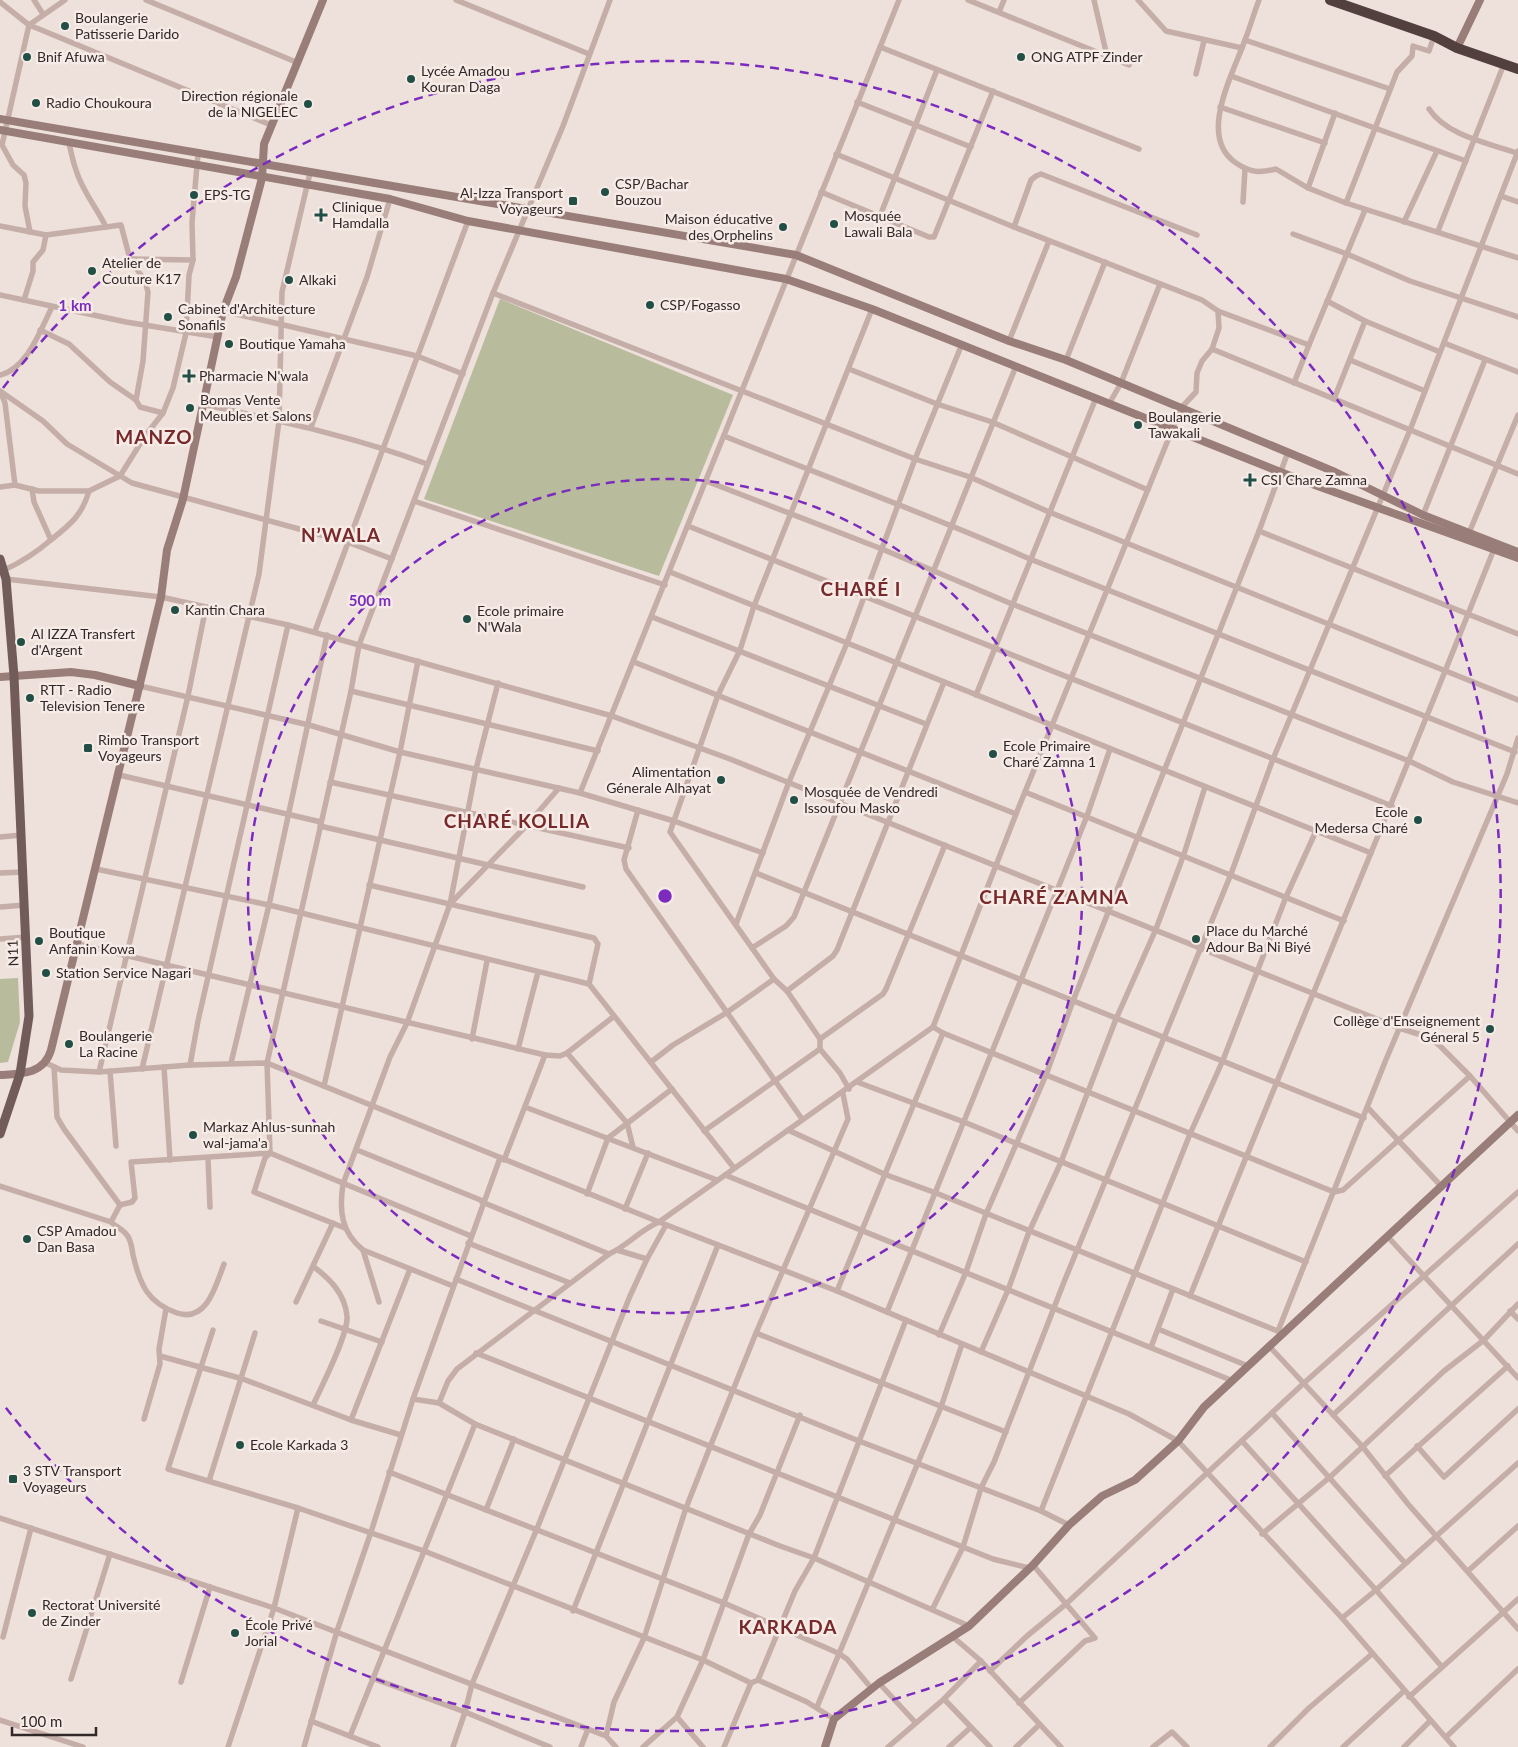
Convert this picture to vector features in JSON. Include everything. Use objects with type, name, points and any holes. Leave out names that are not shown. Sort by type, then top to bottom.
[{"type":"highway","points":[[1330,0],[1458,45],[1518,62]]},
{"type":"highway","points":[[1346,0],[1518,69]]},
{"type":"main road","name":"N11","points":[[0,558],[5,574],[4,595],[14,676],[30,1016],[20,1074],[0,1134]]},
{"type":"street","points":[[34,0],[43,14]]},
{"type":"street","points":[[30,232],[25,206],[26,183],[24,175],[13,165],[2,148],[2,130],[29,25],[65,0]]},
{"type":"street","points":[[146,0],[296,62]]},
{"type":"street","points":[[0,1075],[20,1074],[37,1070],[46,1063],[51,1050],[161,597],[168,550],[183,499],[223,311],[236,277],[262,178],[264,144],[270,125],[322,0]]},
{"type":"street","points":[[456,0],[589,54]]},
{"type":"street","points":[[345,1228],[254,1192],[265,1158],[270,1153],[267,1063],[282,993],[351,691],[359,645],[493,292],[526,209],[563,126],[610,0]]},
{"type":"street","points":[[580,793],[899,0]]},
{"type":"street","points":[[968,0],[1129,65]]},
{"type":"street","points":[[999,12],[1004,0]]},
{"type":"street","points":[[1094,0],[1107,56]]},
{"type":"street","points":[[1138,0],[1162,29],[1204,41],[1242,48]]},
{"type":"street","points":[[1259,0],[1220,107],[1218,130],[1221,147],[1226,156],[1245,169],[1259,173],[1276,169],[1308,188],[1365,210],[1438,231],[1518,258]]},
{"type":"street","points":[[1458,45],[1480,0]]},
{"type":"street","points":[[0,2],[29,25],[270,125]]},
{"type":"street","points":[[1346,203],[1397,72],[1412,56],[1413,46],[1429,51],[1434,36]]},
{"type":"street","points":[[1245,40],[1390,89]]},
{"type":"street","points":[[1196,74],[1204,41]]},
{"type":"street","points":[[880,46],[1139,150]]},
{"type":"street","points":[[1438,231],[1504,64]]},
{"type":"street","points":[[880,216],[937,70]]},
{"type":"street","points":[[1231,76],[1466,161]]},
{"type":"street","points":[[821,192],[929,237],[934,237],[951,200],[994,91]]},
{"type":"street","points":[[857,102],[971,147]]},
{"type":"street","points":[[1220,107],[1325,143]]},
{"type":"street","points":[[933,1608],[963,1547],[981,1488],[1006,1432],[1163,1036],[1231,874],[1273,759],[1410,430],[1502,196],[1517,152],[1448,128],[1437,121],[1429,110]]},
{"type":"street","points":[[1308,188],[1335,113]]},
{"type":"street","points":[[4,120],[796,255],[1009,341],[1066,360],[1288,452],[1423,515],[1518,552]]},
{"type":"street","points":[[2,130],[262,178],[390,199],[468,221],[786,278],[962,344],[1173,431],[1518,558]]},
{"type":"street","points":[[69,143],[76,171],[106,227]]},
{"type":"street","points":[[1404,222],[1437,151]]},
{"type":"street","points":[[0,487],[15,485],[57,492],[89,491],[120,476],[162,413],[172,388],[186,333],[189,275],[193,260],[192,222],[198,154]]},
{"type":"street","points":[[836,154],[1049,241],[1202,300],[1218,311],[1309,345]]},
{"type":"street","points":[[1243,202],[1245,169]]},
{"type":"street","points":[[142,1069],[168,966],[205,797],[259,574],[268,522],[279,421],[285,276],[310,173]]},
{"type":"street","points":[[1014,227],[1031,180],[1041,174],[1197,235]]},
{"type":"street","points":[[1502,196],[1518,202]]},
{"type":"street","points":[[311,427],[367,277],[390,199]]},
{"type":"street","points":[[1294,383],[1365,210]]},
{"type":"street","points":[[315,631],[334,578],[350,543],[383,447],[468,221]]},
{"type":"street","points":[[0,226],[46,235],[121,225],[130,259],[147,287],[148,313],[145,326],[143,361],[136,400]]},
{"type":"street","points":[[1294,234],[1410,281],[1518,317]]},
{"type":"street","points":[[24,300],[33,271],[33,262],[43,250],[46,235]]},
{"type":"street","points":[[1009,341],[1049,241]]},
{"type":"street","points":[[130,259],[193,260]]},
{"type":"street","points":[[1066,360],[1105,262]]},
{"type":"street","points":[[1109,404],[1121,383],[1160,284]]},
{"type":"street","points":[[493,292],[915,459],[970,478],[1049,512],[1518,700]]},
{"type":"street","points":[[0,295],[145,326],[218,337]]},
{"type":"street","points":[[1327,301],[1365,321],[1440,352]]},
{"type":"street","points":[[0,375],[11,372],[23,361],[52,307]]},
{"type":"street","points":[[849,1089],[840,1073],[820,1049],[820,1039],[786,991],[774,979],[671,835],[674,821],[718,696],[740,650],[772,559],[828,425],[872,309]]},
{"type":"street","points":[[223,311],[282,323],[417,356],[463,374]]},
{"type":"street","points":[[439,1404],[448,1381],[456,1369],[476,1353],[608,1254],[617,1250],[642,1230],[659,1222],[802,1119],[842,1094],[933,1027],[1016,814],[1181,408],[1196,392],[1197,373],[1202,361],[1212,349],[1219,328],[1218,311]]},
{"type":"street","points":[[1334,400],[1365,321]]},
{"type":"street","points":[[40,330],[69,344],[110,382],[136,400],[140,407],[162,413]]},
{"type":"street","points":[[1444,343],[1518,372]]},
{"type":"street","points":[[736,924],[789,782],[847,643],[915,459],[962,344]]},
{"type":"street","points":[[1212,349],[1518,474]]},
{"type":"street","points":[[1350,360],[1425,391]]},
{"type":"street","points":[[1423,515],[1485,360]]},
{"type":"street","points":[[752,948],[791,922],[1016,366]]},
{"type":"street","points":[[849,369],[938,404],[992,422],[1148,490]]},
{"type":"street","points":[[1,392],[43,421],[67,444],[132,483],[183,499],[350,543],[392,559]]},
{"type":"street","points":[[1,392],[5,403],[15,485]]},
{"type":"street","points":[[976,695],[1096,398]]},
{"type":"street","points":[[202,404],[311,427],[383,447],[427,464]]},
{"type":"street","points":[[1469,533],[1516,426],[1518,415]]},
{"type":"street","points":[[724,436],[898,506],[952,524],[1030,559],[1219,632],[1310,671],[1515,752]]},
{"type":"street","points":[[939,1335],[966,1272],[986,1214],[1046,1075],[1073,1001],[1259,531],[1288,452]]},
{"type":"street","points":[[706,481],[882,549],[1089,635],[1409,761],[1452,782],[1518,803]]},
{"type":"street","points":[[32,489],[37,510],[51,540]]},
{"type":"street","points":[[5,574],[47,546],[51,540],[64,532],[84,508],[89,491]]},
{"type":"street","points":[[414,501],[665,585]]},
{"type":"street","points":[[688,526],[1392,806]]},
{"type":"street","points":[[1259,531],[1518,634]]},
{"type":"street","points":[[1190,1296],[1313,993],[1392,806],[1494,549]]},
{"type":"street","points":[[670,572],[1372,853]]},
{"type":"street","points":[[5,574],[161,597],[315,631],[612,716],[700,747],[1435,1041],[1470,1076],[1518,1131]]},
{"type":"street","points":[[99,1072],[188,696],[206,607]]},
{"type":"street","points":[[652,617],[926,724]]},
{"type":"street","points":[[190,1065],[288,625]]},
{"type":"street","points":[[231,1063],[269,905],[287,815],[309,726],[327,635]]},
{"type":"street","points":[[324,1086],[359,928],[381,840],[418,661]]},
{"type":"street","points":[[634,662],[860,750],[907,771],[1016,814]]},
{"type":"street","points":[[0,677],[71,672],[95,675],[188,696],[269,715],[400,752],[580,793],[674,821],[763,853]]},
{"type":"street","points":[[786,991],[833,956],[853,912],[886,822],[944,682]]},
{"type":"street","points":[[454,1286],[363,1250],[354,1242],[345,1228],[340,1205],[343,1184],[374,1105],[390,1057],[407,1023],[450,904],[469,814],[476,769],[498,683]]},
{"type":"street","points":[[351,691],[598,751]]},
{"type":"street","points":[[1281,1333],[1306,1262],[1400,1028],[1515,752],[1518,738]]},
{"type":"street","points":[[887,1312],[1087,816],[1110,749]]},
{"type":"street","points":[[119,775],[287,815],[381,840],[583,887]]},
{"type":"street","points":[[330,782],[628,848]]},
{"type":"street","points":[[981,1352],[1008,1290],[1029,1232],[1061,1162],[1116,1019],[1156,929],[1184,854],[1205,787]]},
{"type":"street","points":[[450,904],[526,826],[559,788]]},
{"type":"street","points":[[1025,792],[1087,816],[1138,839],[1184,854],[1344,921]]},
{"type":"street","points":[[638,810],[624,860],[626,869],[774,1082],[802,1119]]},
{"type":"street","points":[[1041,1511],[1162,1203],[1223,1060],[1286,898],[1316,831]]},
{"type":"street","points":[[0,837],[22,835]]},
{"type":"street","points":[[820,1039],[883,994],[944,845]]},
{"type":"street","points":[[96,869],[269,905],[487,961],[589,984],[613,1017],[651,1062],[734,1168]]},
{"type":"street","points":[[0,873],[24,872]]},
{"type":"street","points":[[756,873],[1364,1118]]},
{"type":"street","points":[[369,885],[594,938],[598,944],[589,984]]},
{"type":"street","points":[[0,907],[25,905]]},
{"type":"street","points":[[0,939],[26,937]]},
{"type":"street","points":[[78,944],[545,1055],[560,1056],[567,1053],[613,1017]]},
{"type":"street","points":[[472,1039],[487,961]]},
{"type":"street","points":[[518,1049],[538,972]]},
{"type":"street","points":[[651,1062],[673,1045],[726,1013],[774,979]]},
{"type":"street","points":[[933,1027],[943,1033],[1088,1093],[1334,1192],[1341,1192],[1470,1076]]},
{"type":"street","points":[[837,1291],[943,1033]]},
{"type":"street","points":[[704,1131],[820,1049]]},
{"type":"street","points":[[567,1053],[627,1123],[632,1147]]},
{"type":"street","points":[[304,1747],[337,1631],[413,1399],[483,1202],[525,1107],[545,1055]]},
{"type":"street","points":[[46,1063],[61,1070],[99,1072],[190,1065],[267,1063],[374,1105],[625,1209],[837,1291],[1129,1414],[1178,1441],[1262,1534],[1342,1618],[1454,1747]]},
{"type":"street","points":[[54,1067],[57,1117],[120,1205]]},
{"type":"street","points":[[164,1067],[170,1160]]},
{"type":"street","points":[[110,1071],[116,1146]]},
{"type":"street","points":[[857,1082],[964,1122],[1306,1262]]},
{"type":"street","points":[[588,1194],[608,1138],[672,1089]]},
{"type":"street","points":[[606,1736],[614,1702],[644,1638],[686,1508],[756,1333],[848,1119],[842,1094]]},
{"type":"street","points":[[525,1107],[717,1180]]},
{"type":"street","points":[[1368,1108],[1442,1187]]},
{"type":"street","points":[[825,1747],[834,1719],[879,1683],[969,1626],[1031,1566],[1068,1525],[1102,1496],[1135,1480],[1178,1441],[1204,1407],[1270,1347],[1281,1333],[1388,1237],[1518,1115]]},
{"type":"street","points":[[788,1130],[884,1174],[936,1192],[1029,1232],[1281,1333]]},
{"type":"street","points":[[357,1150],[608,1254]]},
{"type":"street","points":[[111,1222],[120,1205],[132,1202],[135,1198],[131,1162],[270,1153],[471,1236]]},
{"type":"street","points":[[625,1209],[648,1153]]},
{"type":"street","points":[[208,1158],[210,1207]]},
{"type":"street","points":[[725,1175],[1008,1290],[1055,1307],[1233,1381]]},
{"type":"street","points":[[0,1186],[111,1222],[127,1234],[140,1279],[153,1302],[166,1309],[187,1316],[198,1312],[209,1300],[224,1264]]},
{"type":"street","points":[[990,1671],[1027,1636],[1066,1604],[1304,1383],[1518,1192]]},
{"type":"street","points":[[296,1302],[333,1223]]},
{"type":"street","points":[[453,1747],[472,1684],[536,1532],[612,1341],[647,1259],[666,1225]]},
{"type":"street","points":[[1388,1237],[1518,1378]]},
{"type":"street","points":[[468,1244],[570,1284]]},
{"type":"street","points":[[1334,1415],[1518,1244]]},
{"type":"street","points":[[573,1611],[718,1245]]},
{"type":"street","points":[[363,1250],[379,1302]]},
{"type":"street","points":[[617,1250],[647,1259]]},
{"type":"street","points":[[313,1406],[345,1330],[348,1317],[340,1293],[326,1276],[314,1267]]},
{"type":"street","points":[[351,1420],[410,1269]]},
{"type":"street","points":[[456,1279],[859,1441],[1041,1511],[1068,1525]]},
{"type":"street","points":[[1150,1347],[1173,1289]]},
{"type":"street","points":[[1262,1534],[1300,1504],[1444,1371],[1484,1340],[1518,1304]]},
{"type":"street","points":[[144,1419],[160,1364],[159,1348],[166,1309]]},
{"type":"street","points":[[1510,1311],[1518,1319]]},
{"type":"street","points":[[724,1747],[751,1683],[758,1680],[795,1591],[814,1558],[906,1320]]},
{"type":"street","points":[[321,1321],[382,1342]]},
{"type":"street","points":[[1158,1329],[1248,1366]]},
{"type":"street","points":[[214,1330],[168,1469],[298,1508],[424,1551],[573,1611],[703,1660],[751,1683]]},
{"type":"street","points":[[209,1481],[243,1379],[255,1333]]},
{"type":"street","points":[[756,1333],[1006,1432]]},
{"type":"street","points":[[817,1707],[838,1653],[896,1520],[941,1407],[962,1344]]},
{"type":"street","points":[[1270,1347],[1362,1446],[1385,1476],[1518,1629]]},
{"type":"street","points":[[476,1353],[993,1559],[1031,1566],[1094,1638],[1086,1641],[1019,1703]]},
{"type":"street","points":[[160,1356],[243,1379],[351,1420],[401,1435]]},
{"type":"street","points":[[1385,1476],[1416,1446],[1508,1366]]},
{"type":"street","points":[[413,1399],[439,1404],[475,1424],[814,1558],[933,1608],[969,1626]]},
{"type":"street","points":[[1416,1446],[1441,1476],[1444,1477],[1518,1409]]},
{"type":"street","points":[[1272,1413],[1405,1563]]},
{"type":"street","points":[[643,1747],[677,1717],[703,1660],[750,1534],[760,1515],[800,1416]]},
{"type":"street","points":[[350,1736],[475,1424]]},
{"type":"street","points":[[486,1510],[514,1439]]},
{"type":"street","points":[[1242,1441],[1300,1504],[1442,1667]]},
{"type":"street","points":[[1342,1618],[1518,1463]]},
{"type":"street","points":[[389,1472],[536,1532],[724,1603],[838,1653],[847,1659],[872,1689]]},
{"type":"street","points":[[228,1747],[274,1608],[298,1508]]},
{"type":"street","points":[[0,1518],[274,1608],[337,1631],[606,1736],[616,1747]]},
{"type":"street","points":[[1468,1571],[1518,1526]]},
{"type":"street","points":[[3,1637],[31,1528]]},
{"type":"street","points":[[72,1679],[110,1554]]},
{"type":"street","points":[[181,1682],[210,1588]]},
{"type":"street","points":[[1409,1697],[1518,1599]]},
{"type":"street","points":[[953,1636],[981,1661],[1061,1747]]},
{"type":"street","points":[[1270,1747],[1309,1708],[1372,1654]]},
{"type":"street","points":[[888,1747],[944,1699],[981,1661]]},
{"type":"street","points":[[1446,1738],[1518,1670]]},
{"type":"street","points":[[372,1678],[465,1712],[550,1747]]},
{"type":"street","points":[[758,1680],[817,1707],[834,1719]]},
{"type":"street","points":[[879,1683],[915,1722]]},
{"type":"street","points":[[1343,1747],[1404,1691]]},
{"type":"street","points":[[944,1699],[990,1747]]},
{"type":"street","points":[[677,1717],[703,1747]]},
{"type":"street","points":[[0,1720],[84,1747]]},
{"type":"street","points":[[311,1721],[377,1747]]},
{"type":"street","points":[[1404,1747],[1430,1721]]},
{"type":"street","points":[[1016,1747],[1039,1725]]},
{"type":"street","points":[[949,1747],[970,1728]]},
{"type":"street","points":[[581,1747],[588,1729]]},
{"type":"street","points":[[1153,1747],[1172,1732],[1187,1747]]},
{"type":"green space","points":[[500,299],[733,395],[659,576],[424,499]]},
{"type":"green space","points":[[18,978],[20,1022],[8,1062],[0,1063],[0,979]]},
{"type":"place","name":"Boulangerie Patisserie Darido","points":[[65,26]]},
{"type":"place","name":"Bnif Afuwa","points":[[27,57]]},
{"type":"place","name":"ONG ATPF Zinder","points":[[1021,57]]},
{"type":"place","name":"Lycée Amadou Kouran Daga","points":[[411,79]]},
{"type":"place","name":"Radio Choukoura","points":[[36,103]]},
{"type":"place","name":"Direction régionale de la NIGELEC","points":[[308,104]]},
{"type":"place","name":"CSP/Bachar Bouzou","points":[[605,192]]},
{"type":"place","name":"EPS-TG","points":[[194,195]]},
{"type":"place","name":"Al-Izza Transport Voyageurs","points":[[573,201]]},
{"type":"place","name":"Clinique Hamdalla","points":[[321,215]]},
{"type":"place","name":"Mosquée Lawali Bala","points":[[834,224]]},
{"type":"place","name":"Maison éducative des Orphelins","points":[[783,227]]},
{"type":"place","name":"Atelier de Couture K17","points":[[92,271]]},
{"type":"place","name":"Alkaki","points":[[289,280]]},
{"type":"place","name":"CSP/Fogasso","points":[[650,305]]},
{"type":"place","name":"Cabinet d'Architecture Sonafils","points":[[168,317]]},
{"type":"place","name":"Boutique Yamaha","points":[[229,344]]},
{"type":"place","name":"Pharmacie N'wala","points":[[189,376]]},
{"type":"place","name":"Bomas Vente Meubles et Salons","points":[[190,408]]},
{"type":"place","name":"Boulangerie Tawakali","points":[[1138,425]]},
{"type":"place","name":"CSI Chare Zamna","points":[[1250,480]]},
{"type":"place","name":"Kantin Chara","points":[[175,610]]},
{"type":"place","name":"Ecole primaire N'Wala","points":[[467,619]]},
{"type":"place","name":"Al IZZA Transfert d'Argent","points":[[21,642]]},
{"type":"place","name":"RTT - Radio Television Tenere","points":[[30,698]]},
{"type":"place","name":"Rimbo Transport Voyageurs","points":[[88,748]]},
{"type":"place","name":"Ecole Primaire Charé Zamna 1","points":[[993,754]]},
{"type":"place","name":"Alimentation Génerale Alhayat","points":[[721,780]]},
{"type":"place","name":"Mosquée de Vendredi Issoufou Masko","points":[[794,800]]},
{"type":"place","name":"Ecole Medersa Charé","points":[[1418,820]]},
{"type":"place","name":"Place du Marché Adour Ba Ni Biyé","points":[[1196,939]]},
{"type":"place","name":"Boutique Anfanin Kowa","points":[[39,941]]},
{"type":"place","name":"Station Service Nagari","points":[[46,973]]},
{"type":"place","name":"Collège d'Enseignement Géneral 5","points":[[1490,1029]]},
{"type":"place","name":"Boulangerie La Racine","points":[[69,1044]]},
{"type":"place","name":"Markaz Ahlus-sunnah wal-jama'a","points":[[193,1135]]},
{"type":"place","name":"CSP Amadou Dan Basa","points":[[27,1239]]},
{"type":"place","name":"Ecole Karkada 3","points":[[240,1445]]},
{"type":"place","name":"3 STV Transport Voyageurs","points":[[13,1479]]},
{"type":"place","name":"Rectorat Université de Zinder","points":[[32,1613]]},
{"type":"place","name":"École Privé Jorial","points":[[235,1633]]},
{"type":"district","name":"MANZO","points":[[154,437]]},
{"type":"district","name":"N’WALA","points":[[341,535]]},
{"type":"district","name":"CHARÉ I","points":[[861,589]]},
{"type":"district","name":"CHARÉ KOLLIA","points":[[517,821]]},
{"type":"district","name":"CHARÉ ZAMNA","points":[[1054,897]]},
{"type":"district","name":"KARKADA","points":[[788,1627]]}]
